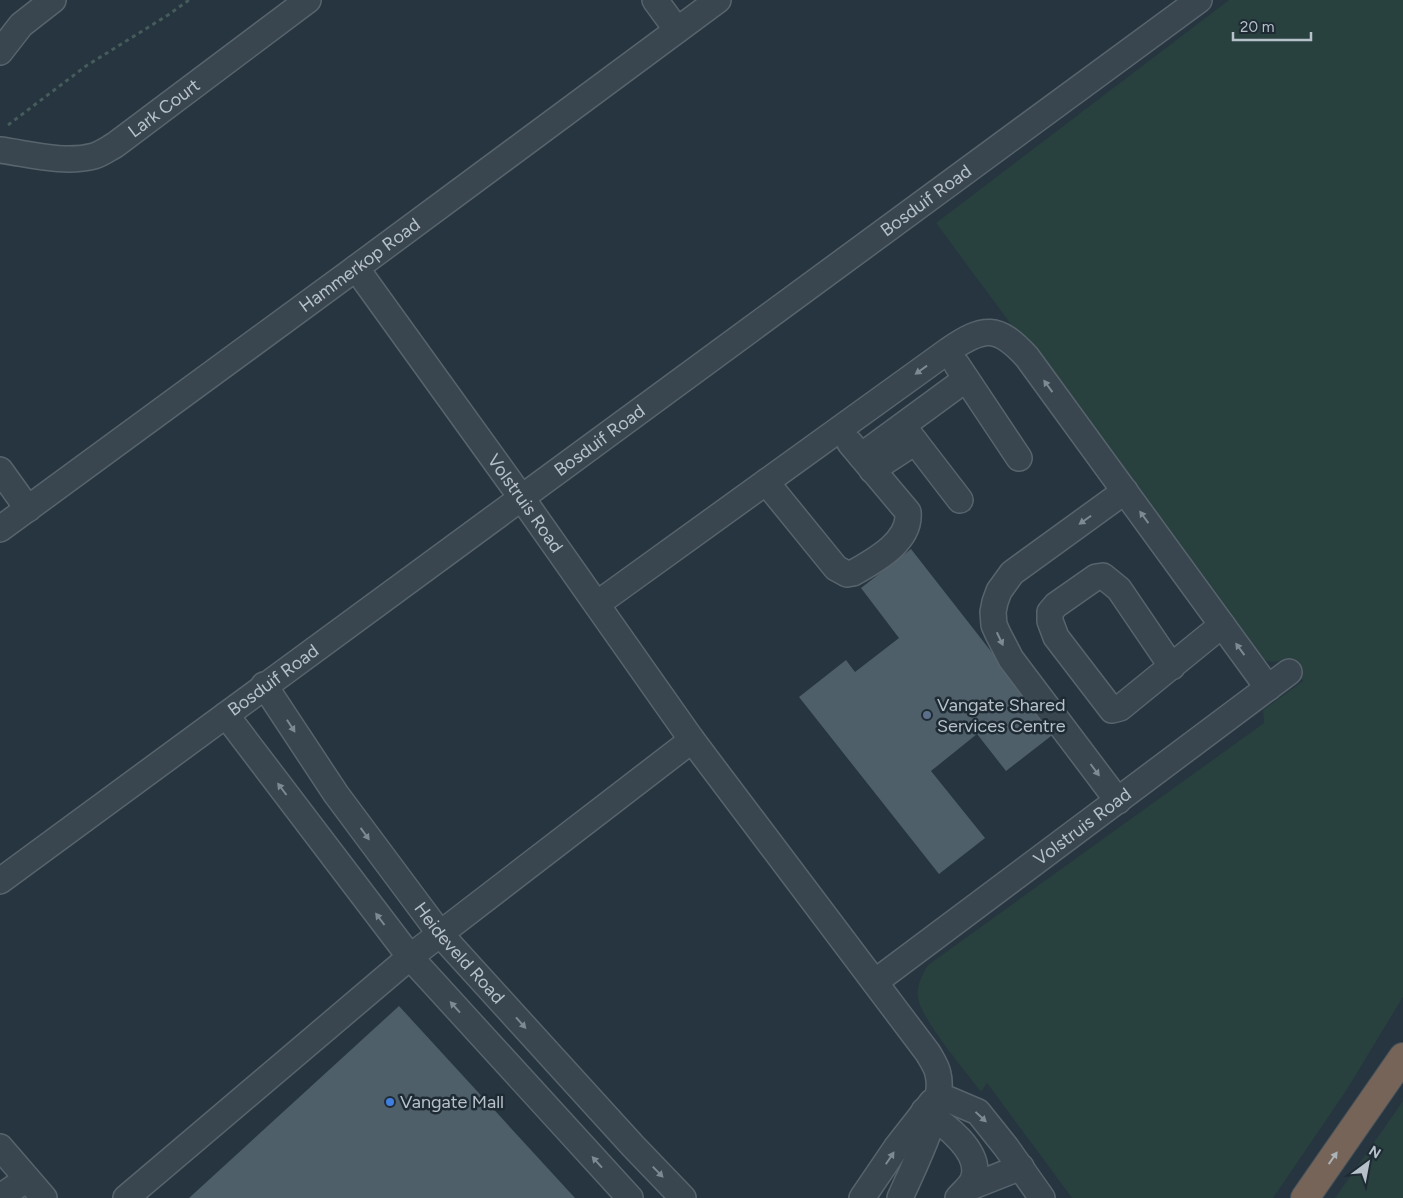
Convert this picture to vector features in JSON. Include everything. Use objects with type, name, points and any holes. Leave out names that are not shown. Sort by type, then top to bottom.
[{"type":"highway","points":[[1305,1198],[1403,1057]]},
{"type":"street","points":[[0,52],[21,24],[53,0]]},
{"type":"street","name":"Lark Court","points":[[2,139],[63,158],[85,158],[96,155],[115,145],[308,0]]},
{"type":"street","points":[[655,0],[677,30]]},
{"type":"street","name":"Hammerkop Road","points":[[0,529],[718,0]]},
{"type":"street","name":"Bosduif Road","points":[[0,881],[521,496],[1199,0]]},
{"type":"street","name":"Volstruis Road","points":[[356,268],[521,496],[692,740],[928,1053],[938,1075],[932,1108],[900,1198]]},
{"type":"street","points":[[597,604],[949,350],[971,336],[986,332],[995,333],[1009,340],[1027,357],[1268,688]]},
{"type":"street","points":[[949,350],[966,379],[1019,458]]},
{"type":"street","points":[[766,482],[836,568],[847,574],[854,573],[895,544],[907,528],[908,520],[908,512],[861,456],[909,434],[966,379]]},
{"type":"street","points":[[909,434],[960,500]]},
{"type":"street","points":[[0,470],[28,509]]},
{"type":"street","points":[[1118,801],[1011,659],[994,625],[993,612],[1000,591],[1012,573],[1125,492]]},
{"type":"street","points":[[1172,667],[1119,589],[1103,576],[1096,577],[1056,605],[1050,612],[1050,621],[1056,637],[1112,710],[1120,708],[1172,667],[1222,625]]},
{"type":"street","name":"Volstruis Road","points":[[875,982],[1289,672]]},
{"type":"street","name":"Heideveld Road","points":[[264,686],[336,794],[441,935],[633,1146],[683,1198]]},
{"type":"street","points":[[226,715],[410,958],[630,1198]]},
{"type":"street","points":[[126,1198],[410,958],[692,740]]},
{"type":"street","points":[[932,1108],[978,1112],[1021,1167],[1042,1198]]},
{"type":"street","points":[[932,1108],[965,1145],[971,1156],[974,1176],[964,1195]]},
{"type":"street","points":[[862,1198],[896,1148],[932,1108]]},
{"type":"street","points":[[0,1147],[44,1198]]},
{"type":"street","points":[[964,1195],[1021,1167]]},
{"type":"street","points":[[0,1197],[26,1179]]},
{"type":"path","points":[[2,139],[86,66],[189,0]]},
{"type":"green space","points":[[1229,0],[1403,0],[1403,997],[1346,1091],[1273,1198],[1072,1198],[987,1083],[981,1092],[935,1032],[918,998],[918,989],[922,977],[928,965],[1264,723],[1263,710],[1303,681],[1287,658],[1270,661],[1262,659],[1254,653],[936,223]]},
{"type":"green space","points":[[1403,1101],[1403,1198],[1335,1198]]},
{"type":"building","name":"Vangate Shared Services Centre","points":[[911,549],[1055,733],[1006,771],[977,734],[931,771],[985,838],[939,874],[799,697],[846,660],[855,672],[899,638],[861,588]]},
{"type":"building","name":"Vangate Mall","points":[[399,1006],[575,1198],[189,1198]]},
{"type":"place","name":"Vangate Shared Services Centre","points":[[927,715]]},
{"type":"place","name":"Vangate Mall","points":[[390,1102]]}]
